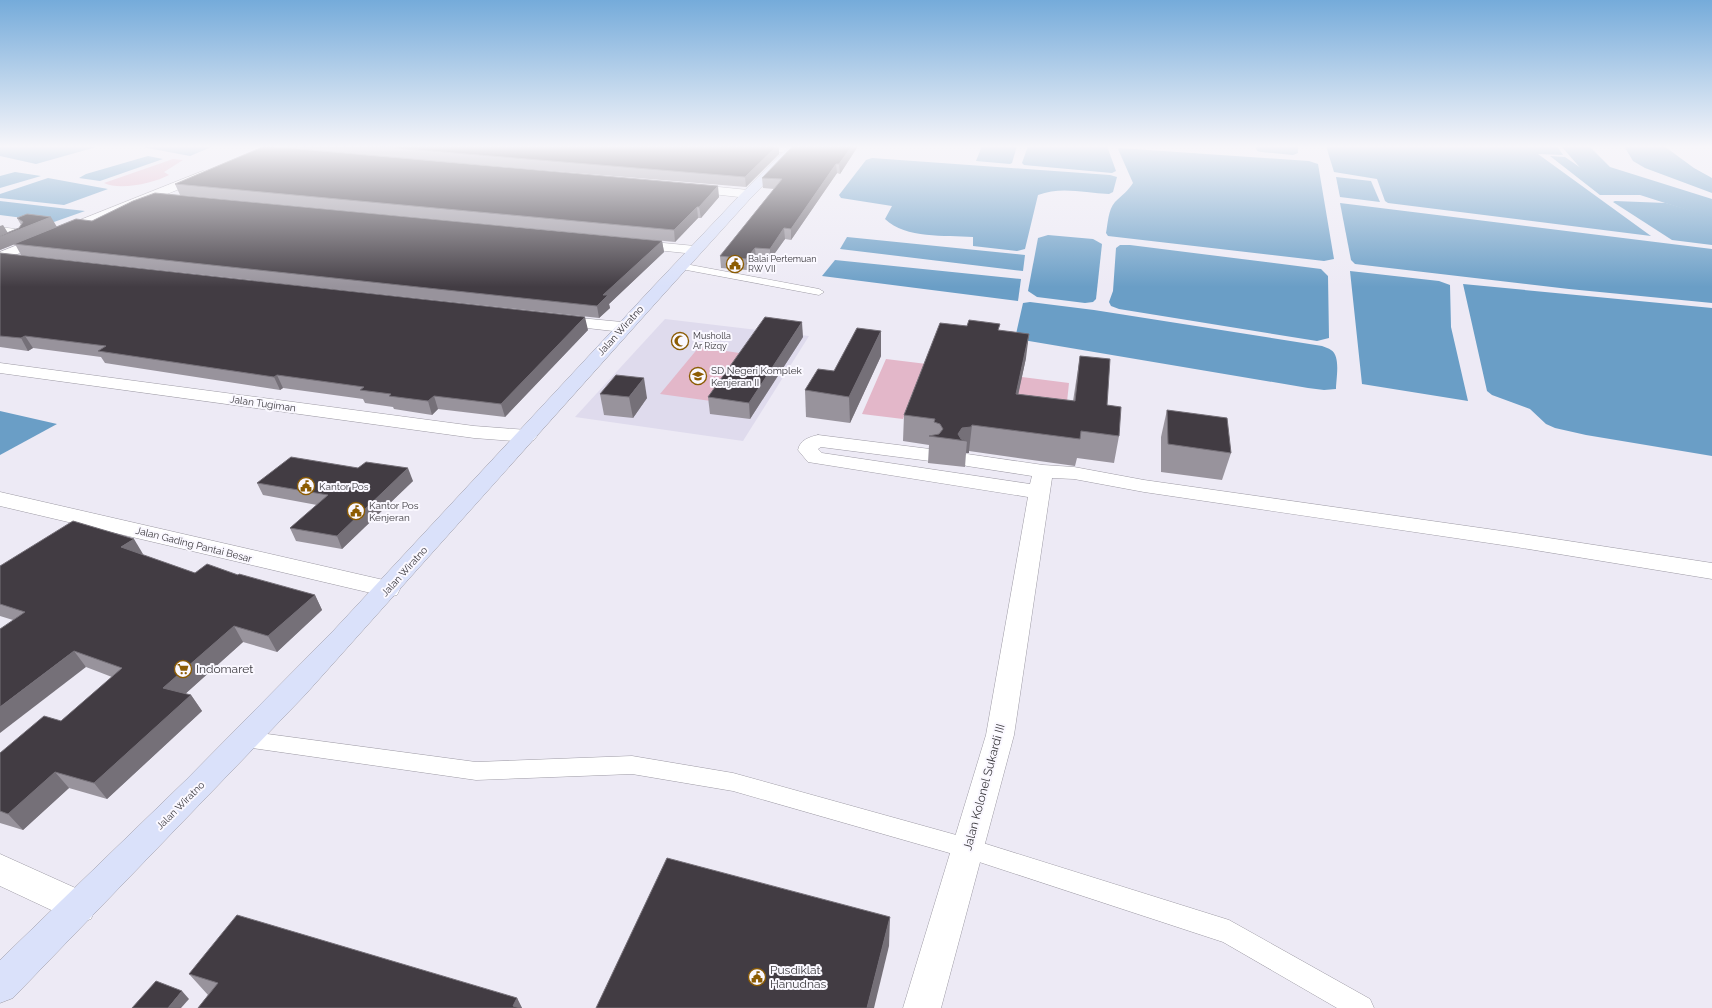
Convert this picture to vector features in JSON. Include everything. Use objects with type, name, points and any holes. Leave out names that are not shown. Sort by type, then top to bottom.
[{"type":"main road","name":"Jalan Wiratno","points":[[0,984],[245,739],[388,589],[527,436],[622,327],[748,194]]},
{"type":"street","points":[[1,254],[46,238],[157,193]]},
{"type":"street","points":[[738,193],[748,194]]},
{"type":"street","points":[[147,197],[179,200]]},
{"type":"street","points":[[615,242],[687,258]]},
{"type":"street","points":[[1,254],[32,262]]},
{"type":"street","points":[[546,320],[622,327]]},
{"type":"street","name":"Jalan Tugiman","points":[[0,368],[474,432],[527,436]]},
{"type":"street","points":[[930,455],[818,441],[809,446],[808,450],[815,458],[1040,492],[1074,473],[1144,486],[1508,539],[1712,571]]},
{"type":"street","points":[[967,460],[1040,492]]},
{"type":"street","name":"Jalan Kolonel Sukardi III","points":[[922,1008],[1000,735],[1040,492]]},
{"type":"street","name":"Jalan Gading Pantai Besar","points":[[0,499],[93,519],[388,589]]},
{"type":"street","points":[[67,535],[93,519]]},
{"type":"street","points":[[0,869],[79,906]]},
{"type":"lane","points":[[0,230],[20,232],[23,233],[22,236]]},
{"type":"lane","points":[[1,254],[22,236],[46,238]]},
{"type":"lane","points":[[687,258],[819,292]]},
{"type":"lane","points":[[245,739],[476,771],[632,765],[733,782],[967,848],[1228,932],[1361,1008]]},
{"type":"shaded area","name":"SD Negeri Komplek Kenjeran II","points":[[665,319],[809,336],[743,441],[575,417]]},
{"type":"shaded area","points":[[699,347],[746,354],[711,401],[660,394]]},
{"type":"shaded area","points":[[886,359],[951,367],[941,398],[912,394],[903,419],[862,414]]},
{"type":"shaded area","points":[[998,374],[1069,383],[1065,421],[1021,416]]},
{"type":"water","points":[[97,193],[64,205],[0,198],[0,194]]},
{"type":"water","points":[[841,193],[1044,193],[1038,195],[1025,249],[1017,251],[973,246],[973,237],[926,235],[904,230],[885,219],[892,206],[841,198],[839,195]]},
{"type":"water","points":[[1125,193],[1323,193],[1334,259],[1324,261],[1108,236],[1106,233],[1109,217],[1115,202]]},
{"type":"water","points":[[1339,193],[1376,193],[1380,202],[1340,197]]},
{"type":"water","points":[[1382,193],[1592,193],[1651,236],[1388,203],[1385,201]]},
{"type":"water","points":[[1597,193],[1643,193],[1648,195],[1600,195]]},
{"type":"water","points":[[0,201],[85,211],[54,222],[0,215]]},
{"type":"water","points":[[1613,202],[1666,203],[1712,217],[1712,245],[1672,240]]},
{"type":"water","points":[[1340,203],[1712,249],[1712,303],[1569,289],[1355,264],[1351,260]]},
{"type":"water","points":[[1048,235],[1093,239],[1102,244],[1096,299],[1093,302],[1085,303],[1037,297],[1028,291],[1038,238]]},
{"type":"water","points":[[847,237],[1025,255],[1023,271],[840,249]]},
{"type":"water","points":[[1120,245],[1321,269],[1328,276],[1329,338],[1317,341],[1119,309],[1111,306],[1109,302],[1113,291],[1116,248]]},
{"type":"water","points":[[835,260],[1021,279],[1018,301],[822,276]]},
{"type":"water","points":[[1350,271],[1439,281],[1450,285],[1451,327],[1468,401],[1362,384]]},
{"type":"water","points":[[1463,284],[1712,308],[1712,456],[1586,435],[1555,428],[1546,424],[1530,409],[1492,395],[1487,391]]},
{"type":"water","points":[[1030,302],[1094,310],[1322,346],[1330,349],[1336,357],[1336,389],[1324,390],[1308,388],[1023,340],[1016,334],[1023,303]]},
{"type":"water","points":[[0,411],[57,424],[0,455]]},
{"type":"building","points":[[155,193],[662,241],[603,295],[608,295],[597,306],[14,244],[76,219],[92,221],[133,201]]},
{"type":"building","points":[[273,193],[712,193],[674,230]]},
{"type":"building","points":[[771,193],[816,193],[791,229],[784,228],[770,249],[755,248],[746,259],[720,256]]},
{"type":"building","points":[[27,214],[51,217],[0,237],[19,228],[23,222],[17,218]]},
{"type":"building","points":[[0,253],[585,317],[501,404],[434,396],[428,401],[389,396],[391,394],[360,390],[364,387],[277,375],[274,377],[98,351],[106,346],[25,336],[21,338],[0,336]]},
{"type":"building","points":[[765,317],[802,322],[749,403],[708,397]]},
{"type":"building","points":[[969,320],[1000,324],[998,330],[1029,334],[1016,394],[1075,401],[1080,356],[1110,359],[1107,405],[1121,407],[1119,436],[1081,431],[1080,439],[972,425],[971,427],[962,428],[958,434],[961,439],[967,441],[929,436],[939,434],[943,429],[940,424],[934,422],[935,419],[904,415],[940,323],[967,326]]},
{"type":"building","points":[[857,328],[881,331],[849,397],[805,390],[818,369],[834,371]]},
{"type":"building","points":[[616,375],[644,378],[629,397],[600,394]]},
{"type":"building","points":[[1167,410],[1227,418],[1231,453],[1168,444]]},
{"type":"building","points":[[291,457],[358,468],[366,462],[408,468],[337,536],[290,528],[328,495],[257,483]]},
{"type":"building","points":[[73,521],[134,539],[121,547],[195,573],[207,564],[238,575],[239,574],[315,595],[268,636],[234,626],[163,688],[191,695],[94,783],[55,772],[8,814],[0,811],[0,753],[44,716],[61,721],[122,668],[74,651],[0,707],[0,629],[25,612],[0,604],[0,566]]},
{"type":"building","name":"Pusdiklat Hanudnas","points":[[667,858],[890,917],[867,1008],[596,1008]]},
{"type":"building","points":[[237,915],[517,998],[513,1006],[520,1008],[198,1008],[218,983],[189,974]]},
{"type":"building","points":[[156,981],[182,991],[168,1008],[132,1008]]},
{"type":"waterway","points":[[1662,193],[1712,209]]},
{"type":"place","name":"Balai Pertemuan RW VII","points":[[735,264]]},
{"type":"place","name":"Musholla Ar Rizqy","points":[[680,341]]},
{"type":"place","name":"SD Negeri Komplek Kenjeran II","points":[[698,376]]},
{"type":"place","name":"Kantor Pos","points":[[306,486]]},
{"type":"place","name":"Kantor Pos Kenjeran","points":[[356,511]]},
{"type":"place","name":"Indomaret","points":[[183,669]]},
{"type":"place","name":"Pusdiklat Hanudnas","points":[[757,977]]}]
